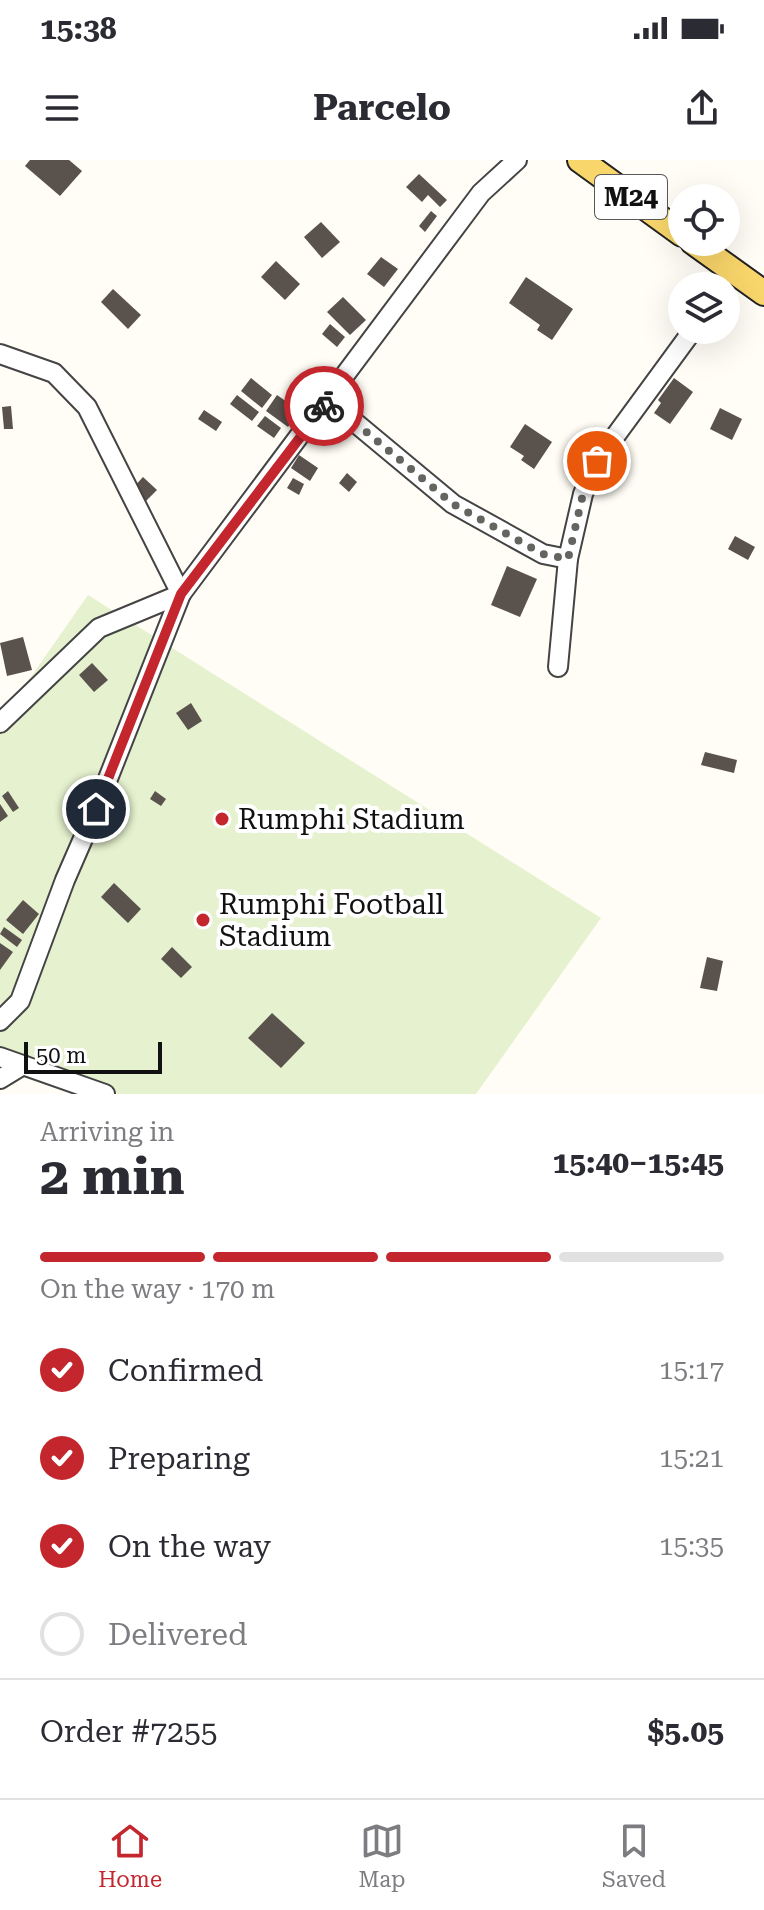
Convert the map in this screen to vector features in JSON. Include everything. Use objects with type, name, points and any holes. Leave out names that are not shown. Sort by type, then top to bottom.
[{"type":"main road","name":"M24","points":[[580,160],[668,224]]},
{"type":"main road","name":"M24","points":[[707,256],[724,272]]},
{"type":"main road","name":"M24","points":[[740,283],[764,293]]},
{"type":"street","points":[[0,1021],[20,1001],[65,880],[181,594],[481,193],[517,160]]},
{"type":"street","points":[[558,667],[568,559],[583,494],[597,461],[683,344]]},
{"type":"street","points":[[0,354],[54,373],[87,407],[181,594]]},
{"type":"street","points":[[328,400],[453,504],[543,554],[568,559]]},
{"type":"street","points":[[0,723],[99,628],[181,594]]},
{"type":"street","points":[[0,1057],[105,1094]]},
{"type":"street","points":[[0,1079],[23,1065]]},
{"type":"green space","name":"Rumphi Stadium","points":[[88,595],[601,918],[476,1094],[118,1094],[0,1056],[0,721]]},
{"type":"building","points":[[30,160],[69,160],[82,171],[60,196],[25,166]]},
{"type":"building","points":[[419,174],[447,200],[440,207],[428,195],[422,202],[406,187]]},
{"type":"building","points":[[431,211],[437,216],[425,232],[419,226]]},
{"type":"building","points":[[321,222],[340,242],[322,258],[304,237]]},
{"type":"building","points":[[381,257],[398,269],[384,287],[367,274]]},
{"type":"building","points":[[276,261],[300,284],[285,300],[261,277]]},
{"type":"building","points":[[526,277],[573,309],[552,340],[537,330],[540,325],[509,303]]},
{"type":"building","points":[[113,289],[141,315],[128,329],[101,302]]},
{"type":"building","points":[[343,297],[366,320],[350,335],[327,312]]},
{"type":"building","points":[[330,324],[345,337],[337,347],[322,334]]},
{"type":"building","points":[[251,378],[272,395],[262,408],[241,391]]},
{"type":"building","points":[[674,378],[693,392],[670,424],[654,413],[661,403],[658,400]]},
{"type":"building","points":[[237,395],[259,412],[252,421],[230,404]]},
{"type":"building","points":[[277,395],[300,411],[288,427],[266,411]]},
{"type":"building","points":[[11,406],[13,429],[4,429],[2,407]]},
{"type":"building","points":[[720,408],[742,419],[732,440],[710,429]]},
{"type":"building","points":[[204,410],[222,422],[216,431],[198,419]]},
{"type":"building","points":[[265,416],[281,428],[274,438],[257,426]]},
{"type":"building","points":[[525,424],[552,442],[534,469],[521,460],[524,456],[510,447]]},
{"type":"building","points":[[299,455],[318,468],[310,481],[291,468]]},
{"type":"building","points":[[347,473],[357,482],[349,492],[339,483]]},
{"type":"building","points":[[143,477],[157,490],[144,503],[131,490]]},
{"type":"building","points":[[293,478],[304,484],[299,495],[287,488]]},
{"type":"building","points":[[735,536],[755,547],[748,560],[728,549]]},
{"type":"building","points":[[507,566],[537,579],[520,617],[491,605]]},
{"type":"building","points":[[23,637],[32,670],[7,676],[0,643]]},
{"type":"building","points":[[92,663],[108,680],[94,692],[79,675]]},
{"type":"building","points":[[191,703],[202,721],[188,730],[176,713]]},
{"type":"building","points":[[705,752],[737,760],[734,773],[701,765]]},
{"type":"building","points":[[8,791],[19,808],[13,812],[2,796]]},
{"type":"building","points":[[155,791],[166,799],[161,806],[150,799]]},
{"type":"building","points":[[0,804],[8,816],[0,822]]},
{"type":"building","points":[[114,883],[141,909],[128,923],[101,897]]},
{"type":"building","points":[[23,900],[39,914],[23,934],[6,920]]},
{"type":"building","points":[[4,927],[22,940],[17,947],[0,934]]},
{"type":"building","points":[[0,943],[13,952],[0,970]]},
{"type":"building","points":[[172,947],[192,967],[181,978],[161,959]]},
{"type":"building","points":[[707,957],[723,961],[717,991],[700,988]]},
{"type":"building","points":[[272,1013],[305,1043],[281,1068],[248,1038]]},
{"type":"way so far","points":[[324,406],[328,400],[453,504],[543,554],[568,559],[583,494],[597,461]]},
{"type":"place","name":"Rumphi Stadium","points":[[222,819]]},
{"type":"place","name":"Rumphi Football Stadium","points":[[203,920]]},
{"type":"route","points":[[96,809],[181,594],[324,406]]}]
